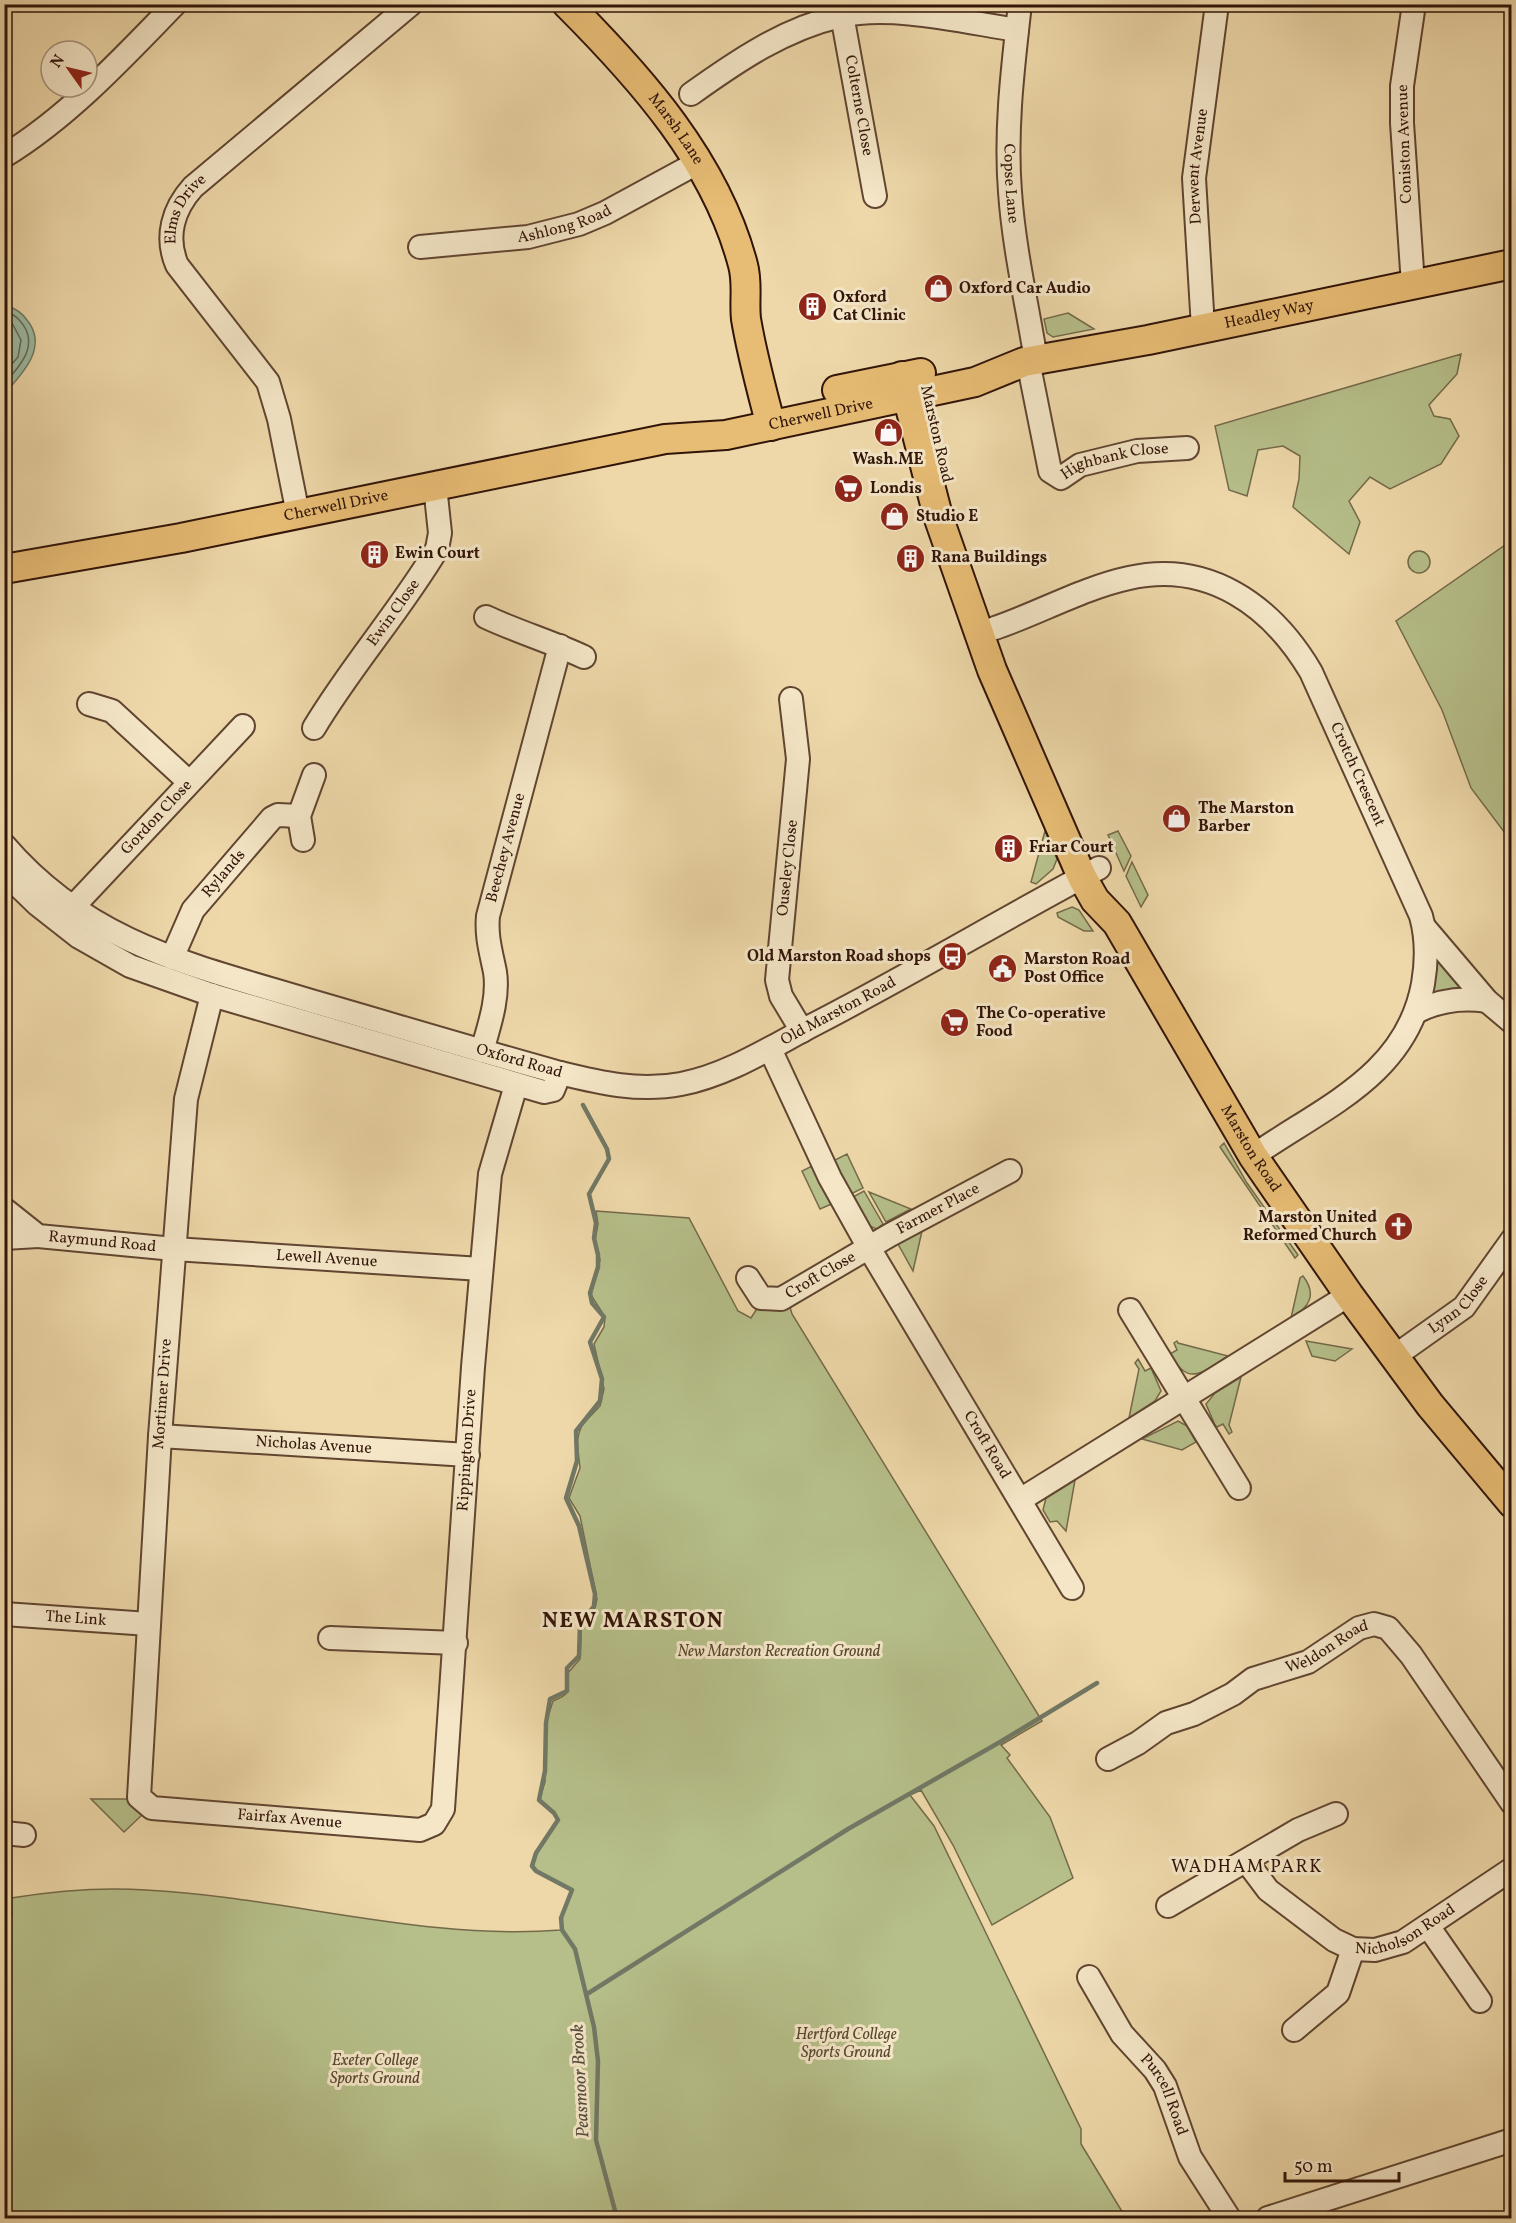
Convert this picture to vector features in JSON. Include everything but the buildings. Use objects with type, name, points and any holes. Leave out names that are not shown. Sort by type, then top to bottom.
[{"type":"main road","name":"Marsh Lane","points":[[567,4],[625,63],[673,124],[723,209],[746,277],[764,312],[763,352],[778,414]]},
{"type":"main road","name":"Headley Way","points":[[910,383],[975,382],[1029,361],[1203,328],[1512,264]]},
{"type":"main road","name":"Cherwell Drive","points":[[665,439],[726,435],[778,414],[910,383]]},
{"type":"main road","name":"Marston Road","points":[[910,383],[936,442],[953,533],[1000,666],[1046,754],[1091,873],[1111,890],[1118,923],[1253,1156],[1349,1295],[1445,1424],[1512,1503]]},
{"type":"main road","name":"Cherwell Drive","points":[[4,569],[298,514],[665,439],[735,415],[778,414]]},
{"type":"main road","name":"Marston Road","points":[[953,533],[995,628],[1000,666]]},
{"type":"street","points":[[4,156],[40,131],[122,58],[176,4]]},
{"type":"street","name":"Elms Drive","points":[[298,514],[279,419],[268,382],[177,265],[173,251],[172,227],[181,202],[193,187],[411,4]]},
{"type":"street","name":"Copse Lane","points":[[1020,4],[1009,126],[1010,192],[1029,361]]},
{"type":"street","name":"Derwent Avenue","points":[[1203,328],[1194,178],[1217,4]]},
{"type":"street","name":"Coniston Avenue","points":[[1413,285],[1402,86],[1414,4]]},
{"type":"street","points":[[691,94],[783,36],[842,15],[870,13],[910,15],[1017,30]]},
{"type":"street","name":"Colterne Close","points":[[842,15],[875,196]]},
{"type":"street","name":"Ashlong Road","points":[[420,247],[528,237],[579,224],[605,213],[696,163]]},
{"type":"street","name":"Highbank Close","points":[[1029,361],[1052,474],[1061,478],[1080,465],[1137,451],[1187,448]]},
{"type":"street","name":"Ewin Close","points":[[314,728],[331,699],[353,673],[437,549],[440,533],[435,486]]},
{"type":"street","name":"Crotch Crescent","points":[[995,628],[1131,577],[1164,576],[1208,581],[1255,605],[1296,647],[1311,672],[1425,928],[1425,967],[1418,1011],[1401,1042],[1371,1077],[1253,1156]]},
{"type":"street","points":[[486,617],[527,636],[560,646],[584,657]]},
{"type":"street","name":"Beechey Avenue","points":[[482,1051],[495,994],[495,972],[487,936],[488,916],[560,646]]},
{"type":"street","name":"Ouseley Close","points":[[791,699],[798,759],[777,980],[781,996],[802,1031]]},
{"type":"street","points":[[89,704],[112,711],[189,782]]},
{"type":"street","name":"Gordon Close","points":[[72,908],[243,726]]},
{"type":"street","points":[[303,840],[298,816],[314,775]]},
{"type":"street","name":"Rylands","points":[[172,958],[193,910],[272,818],[278,815],[298,816]]},
{"type":"street","name":"Oxford Road","points":[[4,845],[35,878],[72,908],[105,942],[130,966],[212,995],[516,1084],[550,1092],[560,1073],[172,958],[105,942],[37,904],[4,872]]},
{"type":"street","name":"Old Marston Road","points":[[560,1073],[618,1086],[665,1086],[696,1080],[770,1049],[913,973],[1091,873]]},
{"type":"street","points":[[1425,928],[1487,1001],[1512,1022]]},
{"type":"street","name":"Mortimer Drive","points":[[139,1797],[160,1436],[186,1099],[191,1067],[212,995]]},
{"type":"street","points":[[1418,1011],[1442,1001],[1473,999],[1487,1001]]},
{"type":"street","name":"Croft Road","points":[[770,1049],[830,1178],[869,1248],[1072,1588]]},
{"type":"street","name":"Rippington Drive","points":[[439,1818],[443,1809],[481,1269],[490,1174],[516,1084]]},
{"type":"street","name":"Farmer Place","points":[[869,1248],[1010,1171]]},
{"type":"street","name":"Raymund Road","points":[[4,1209],[38,1236],[174,1249]]},
{"type":"street","points":[[4,1238],[38,1236]]},
{"type":"street","name":"Lynn Close","points":[[1395,1356],[1464,1307],[1512,1240]]},
{"type":"street","name":"Croft Close","points":[[748,1278],[761,1298],[781,1299],[869,1248]]},
{"type":"street","name":"Lewell Avenue","points":[[174,1249],[481,1269]]},
{"type":"street","points":[[1020,1500],[1349,1295]]},
{"type":"street","points":[[1130,1310],[1182,1399],[1239,1488]]},
{"type":"street","name":"Nicholas Avenue","points":[[160,1436],[468,1455]]},
{"type":"street","name":"The Link","points":[[4,1614],[149,1624]]},
{"type":"street","name":"Weldon Road","points":[[1108,1759],[1138,1743],[1166,1723],[1203,1709],[1233,1694],[1253,1679],[1308,1662],[1359,1628],[1374,1624],[1388,1628],[1396,1636],[1512,1803]]},
{"type":"street","points":[[330,1638],[456,1643]]},
{"type":"street","name":"Fairfax Avenue","points":[[139,1797],[152,1808],[420,1830],[439,1818]]},
{"type":"street","points":[[1168,1906],[1182,1895],[1194,1892],[1298,1830],[1336,1814]]},
{"type":"street","name":"Nicholson Road","points":[[1247,1862],[1268,1890],[1334,1940],[1353,1949],[1375,1950],[1393,1947],[1512,1869]]},
{"type":"street","points":[[1428,1926],[1480,2001]]},
{"type":"street","points":[[1294,2030],[1338,1993],[1353,1949]]},
{"type":"street","name":"Purcell Road","points":[[1089,1977],[1122,2034],[1155,2070],[1165,2086],[1190,2157],[1229,2218]]},
{"type":"street","points":[[1268,2218],[1512,2140]]},
{"type":"green space","points":[[1068,313],[1094,329],[1053,337],[1047,333],[1044,319]]},
{"type":"green space","points":[[1461,354],[1457,374],[1429,405],[1434,416],[1450,419],[1459,436],[1441,464],[1390,489],[1370,477],[1349,501],[1360,522],[1349,554],[1293,507],[1299,479],[1300,456],[1283,446],[1258,450],[1247,496],[1229,490],[1215,426]]},
{"type":"green space","points":[[1511,541],[1511,841],[1471,788],[1442,710],[1396,621]]},
{"type":"green space","points":[[1415,551],[1423,551],[1430,558],[1430,566],[1423,573],[1415,573],[1408,566],[1408,558]]},
{"type":"green space","points":[[1045,831],[1057,859],[1053,869],[1036,884],[1031,882]]},
{"type":"green space","points":[[1118,831],[1131,856],[1124,871],[1108,835]]},
{"type":"green space","points":[[1132,862],[1148,895],[1141,907],[1126,876]]},
{"type":"green space","points":[[1072,907],[1079,910],[1093,931],[1084,931],[1058,917],[1057,913]]},
{"type":"green space","points":[[1438,958],[1461,985],[1460,990],[1432,993],[1434,961]]},
{"type":"green space","points":[[1224,1143],[1247,1183],[1298,1255],[1295,1258],[1220,1147]]},
{"type":"green space","points":[[847,1154],[863,1188],[849,1195],[833,1161]]},
{"type":"green space","points":[[818,1163],[836,1202],[820,1209],[802,1171]]},
{"type":"green space","points":[[864,1191],[883,1224],[877,1229],[869,1226],[853,1197]]},
{"type":"green space","points":[[869,1192],[911,1209],[886,1222]]},
{"type":"green space","points":[[596,1211],[689,1218],[738,1311],[751,1318],[758,1307],[788,1300],[792,1314],[1042,1721],[1001,1745],[1010,1755],[1007,1758],[1050,1817],[1073,1878],[992,1925],[953,1845],[921,1790],[910,1795],[934,1826],[1081,2129],[1081,2144],[1126,2218],[5,2218],[4,1916],[12,1916],[11,1898],[78,1890],[146,1890],[198,1894],[405,1924],[509,1932],[561,1930],[561,1918],[572,1890],[536,1871],[532,1866],[536,1853],[558,1820],[554,1813],[539,1800],[545,1782],[546,1723],[553,1701],[567,1692],[567,1674],[580,1659],[581,1629],[595,1608],[597,1599],[580,1516],[569,1498],[580,1468],[577,1442],[579,1433],[582,1425],[600,1406],[604,1389],[594,1344],[604,1327],[605,1317],[591,1295],[600,1260],[595,1240],[598,1224]]},
{"type":"green space","points":[[922,1231],[913,1271],[898,1244]]},
{"type":"green space","points":[[1303,1276],[1310,1289],[1309,1300],[1298,1314],[1291,1318],[1300,1278]]},
{"type":"green space","points":[[1177,1341],[1228,1356],[1203,1371],[1190,1374],[1177,1365],[1170,1354],[1177,1350],[1174,1343]]},
{"type":"green space","points":[[1306,1341],[1352,1349],[1335,1361],[1312,1356]]},
{"type":"green space","points":[[1138,1359],[1145,1371],[1151,1368],[1161,1391],[1155,1401],[1129,1418],[1139,1369],[1135,1363]]},
{"type":"green space","points":[[1241,1377],[1229,1425],[1232,1432],[1229,1434],[1223,1424],[1217,1427],[1215,1425],[1206,1404],[1215,1393]]},
{"type":"green space","points":[[1178,1421],[1187,1426],[1196,1442],[1182,1450],[1142,1439]]},
{"type":"green space","points":[[1075,1480],[1066,1531],[1057,1521],[1050,1522],[1043,1510],[1046,1498]]},
{"type":"green space","points":[[91,1799],[129,1799],[142,1815],[124,1832]]},
{"type":"water","points":[[4,308],[17,310],[25,318],[33,330],[35,340],[31,360],[5,393]]},
{"type":"waterway","name":"Peasmoor Brook","points":[[583,1105],[607,1149],[609,1159],[589,1194],[596,1223],[594,1238],[598,1255],[598,1267],[590,1293],[592,1303],[604,1317],[590,1342],[602,1379],[600,1401],[576,1431],[577,1461],[566,1498],[579,1526],[595,1594],[594,1606],[580,1625],[579,1656],[567,1668],[567,1691],[550,1699],[546,1723],[545,1771],[539,1800],[554,1813],[558,1820],[536,1853],[532,1866],[536,1871],[572,1890],[561,1918],[562,1930],[575,1949],[594,2027],[598,2061],[596,2140],[617,2218]]},
{"type":"waterway","points":[[587,1994],[848,1829],[1000,1742],[1097,1683]]},
{"type":"place","name":"Oxford Car Audio","points":[[938,289]]},
{"type":"place","name":"Oxford Cat Clinic","points":[[812,307]]},
{"type":"place","name":"Wash.ME","points":[[888,432]]},
{"type":"place","name":"Londis","points":[[849,489]]},
{"type":"place","name":"Studio E","points":[[895,517]]},
{"type":"place","name":"Ewin Court","points":[[374,554]]},
{"type":"place","name":"Rana Buildings","points":[[910,558]]},
{"type":"place","name":"The Marston Barber","points":[[1177,818]]},
{"type":"place","name":"Friar Court","points":[[1008,848]]},
{"type":"place","name":"Old Marston Road shops","points":[[952,957]]},
{"type":"place","name":"Marston Road Post Office","points":[[1003,969]]},
{"type":"place","name":"The Co-operative Food","points":[[955,1023]]},
{"type":"place","name":"Marston United Reformed Church","points":[[1398,1227]]},
{"type":"district","name":"NEW MARSTON","points":[[633,1621]]},
{"type":"district","name":"WADHAM PARK","points":[[1247,1867]]},
{"type":"park label","name":"New Marston Recreation Ground","points":[[779,1652]]},
{"type":"park label","name":"Hertford College Sports Ground","points":[[846,2044]]},
{"type":"park label","name":"Exeter College Sports Ground","points":[[375,2070]]}]
